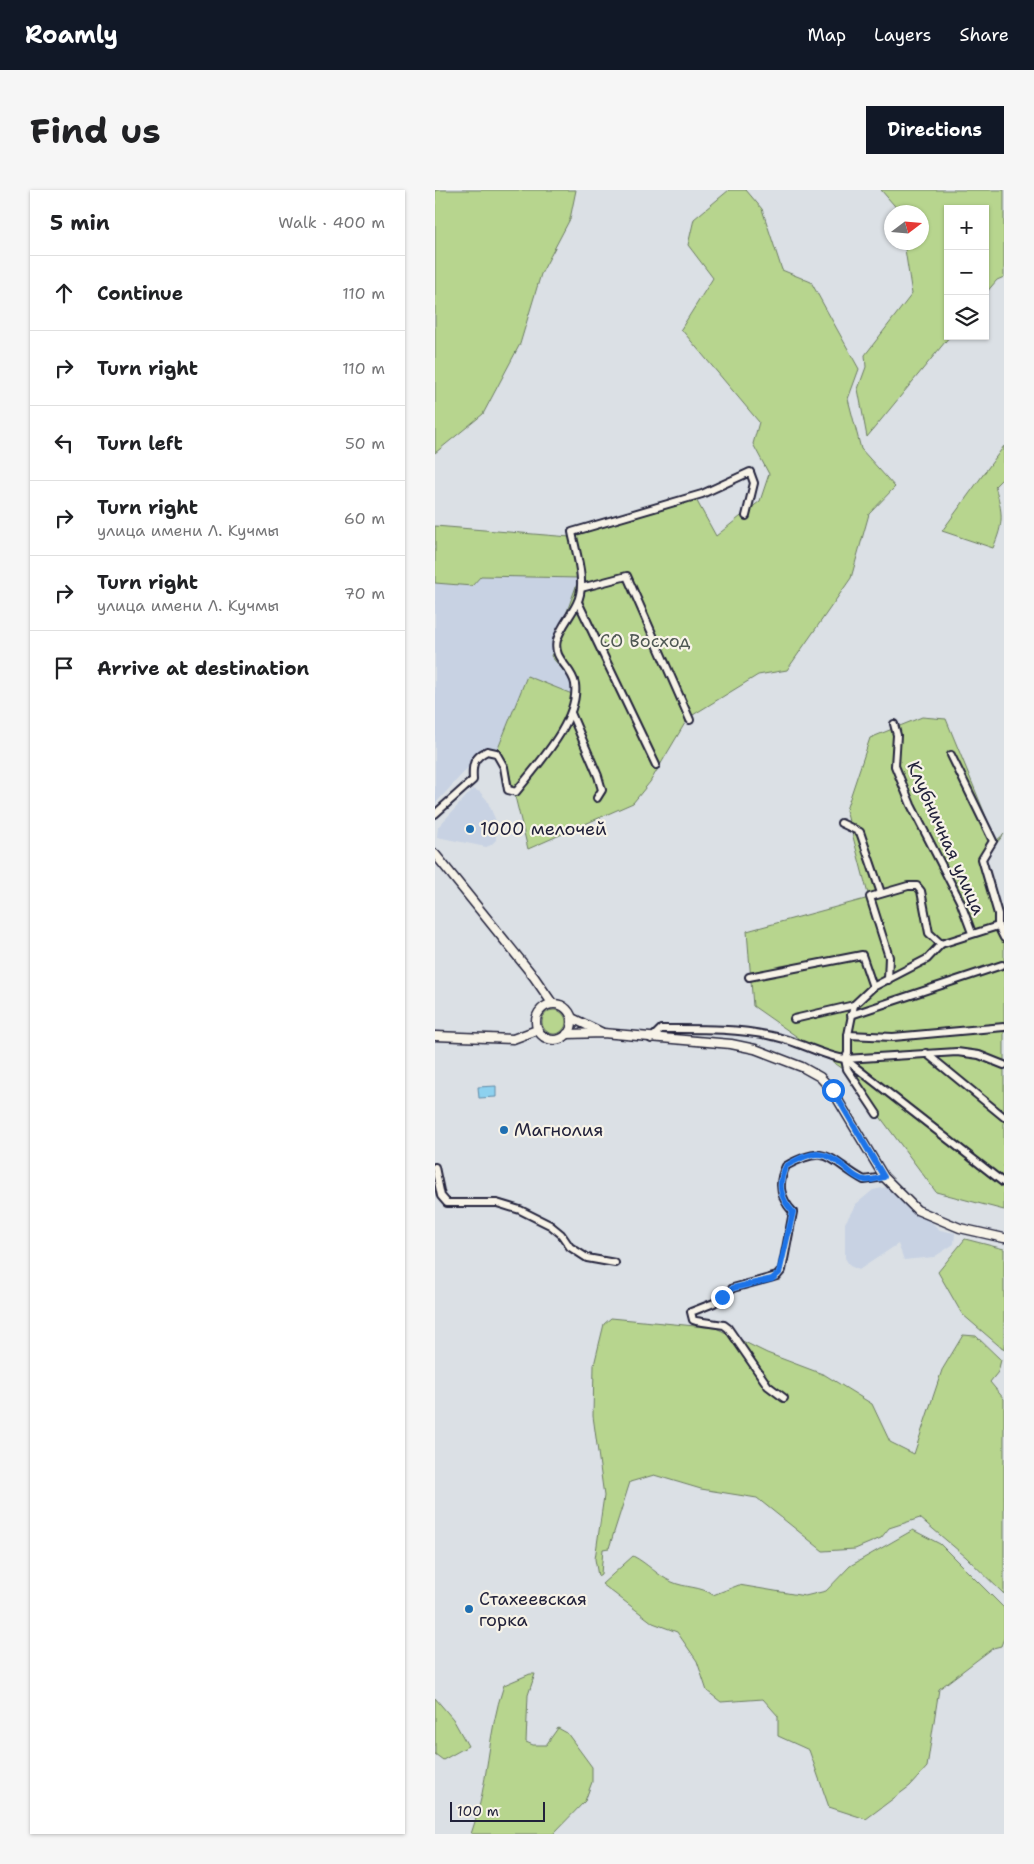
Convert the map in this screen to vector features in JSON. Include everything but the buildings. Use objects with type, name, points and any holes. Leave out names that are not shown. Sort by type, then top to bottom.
[{"type":"main road","points":[[435,854],[534,977],[552,1003]]},
{"type":"main road","points":[[552,1003],[561,1005],[568,1010],[572,1018],[571,1027],[567,1034],[557,1040],[545,1038],[537,1030],[535,1018],[541,1008],[552,1003]]},
{"type":"main road","points":[[572,1018],[603,1033]]},
{"type":"main road","points":[[435,1036],[513,1039],[537,1030]]},
{"type":"main road","points":[[567,1034],[603,1033],[709,1042],[755,1049],[801,1067],[820,1077],[833,1090],[884,1177],[917,1210],[960,1228],[1004,1238]]},
{"type":"street","points":[[435,814],[473,780],[472,765],[477,756],[487,751],[496,753],[504,767],[508,790],[516,792],[561,732],[571,713],[575,682],[556,652],[557,640],[564,623],[578,602],[581,588],[572,532],[702,494],[750,472],[754,483],[746,516]]},
{"type":"street","points":[[581,588],[627,576],[690,720]]},
{"type":"street","points":[[578,602],[657,765]]},
{"type":"street","points":[[571,713],[598,776],[602,790],[597,798]]},
{"type":"street","name":"Клубничная улица","points":[[894,724],[897,735],[895,766],[911,805],[959,901],[972,934]]},
{"type":"street","points":[[951,755],[993,841],[982,859],[998,914],[998,926],[1004,938]]},
{"type":"street","points":[[841,822],[856,828],[860,832],[881,893]]},
{"type":"street","points":[[888,980],[889,957],[870,897],[908,886],[917,886],[921,891],[929,932],[941,944]]},
{"type":"street","points":[[877,1114],[847,1069],[845,1059],[848,1053],[848,1035],[854,1005],[873,987],[927,959],[941,944],[998,926]]},
{"type":"street","points":[[749,977],[801,965],[862,955],[873,987]]},
{"type":"street","points":[[851,1015],[1002,965]]},
{"type":"street","points":[[793,1018],[854,1005]]},
{"type":"street","points":[[848,1035],[893,1037],[1004,1027]]},
{"type":"street","points":[[651,1038],[661,1029],[725,1029],[773,1036],[821,1050],[833,1057],[845,1059],[957,1052],[979,1055],[1004,1065]]},
{"type":"street","points":[[926,1053],[1004,1117]]},
{"type":"street","points":[[845,1059],[1004,1183]]},
{"type":"street","points":[[784,1398],[769,1386],[728,1328],[696,1321],[691,1316],[695,1309],[714,1303],[733,1288],[777,1276],[782,1270],[793,1212],[785,1203],[779,1186],[786,1166],[817,1153],[833,1157],[852,1174],[864,1180],[884,1177]]},
{"type":"street","points":[[435,1167],[441,1196],[447,1203],[497,1203],[520,1210],[550,1225],[561,1234],[570,1248],[587,1258],[615,1263]]},
{"type":"shaded area","points":[[481,576],[579,578],[572,694],[527,676],[497,751],[486,748],[435,804],[435,583],[472,586]]},
{"type":"shaded area","points":[[473,789],[480,792],[487,800],[496,821],[496,840],[486,847],[437,837],[438,827]]},
{"type":"shaded area","points":[[891,1186],[940,1230],[955,1233],[954,1244],[934,1257],[904,1260],[898,1244],[859,1270],[850,1266],[845,1258],[845,1223],[856,1204],[873,1190]]},
{"type":"green space","points":[[435,190],[576,190],[570,219],[541,274],[520,344],[483,414],[435,453]]},
{"type":"green space","name":"СО Восход","points":[[729,190],[746,190],[762,209],[782,270],[811,282],[859,369],[848,399],[861,449],[895,487],[869,514],[851,578],[787,670],[758,675],[688,718],[650,782],[633,803],[528,849],[508,768],[497,751],[527,676],[572,694],[573,682],[551,656],[579,578],[481,576],[472,586],[435,583],[435,526],[570,537],[693,494],[716,536],[760,501],[769,474],[753,444],[759,422],[681,329],[713,278],[688,245],[694,219]]},
{"type":"green space","points":[[881,190],[1004,190],[1004,277],[997,280],[989,289],[989,205],[944,205],[944,340],[947,340],[867,437],[858,389],[866,367],[865,355],[912,294],[905,250],[929,250],[929,205],[894,205]]},
{"type":"green space","points":[[1004,446],[1004,477],[995,486],[1000,504],[1001,524],[993,548],[942,531]]},
{"type":"green space","points":[[922,717],[946,719],[996,841],[1004,834],[981,863],[999,932],[1004,942],[1004,1210],[936,1192],[846,1071],[753,1006],[747,931],[869,898],[846,810],[870,738]]},
{"type":"green space","points":[[554,1010],[559,1011],[565,1017],[565,1027],[559,1033],[554,1034],[549,1033],[543,1027],[542,1022],[543,1017],[549,1011]]},
{"type":"green space","points":[[965,1239],[1004,1249],[1004,1350],[962,1314],[938,1272]]},
{"type":"green space","points":[[611,1318],[716,1328],[767,1353],[825,1375],[872,1404],[890,1442],[914,1454],[942,1370],[963,1335],[976,1336],[1001,1360],[998,1372],[990,1382],[1004,1399],[1004,1594],[966,1557],[920,1518],[889,1528],[881,1538],[855,1549],[823,1551],[757,1498],[701,1489],[654,1475],[630,1482],[609,1548],[603,1549],[601,1574],[598,1576],[595,1559],[604,1496],[593,1416],[594,1365],[604,1324]]},
{"type":"green space","points":[[913,1530],[940,1544],[1004,1608],[1004,1638],[1001,1646],[993,1648],[939,1689],[927,1767],[910,1786],[866,1819],[829,1807],[809,1750],[778,1736],[778,1716],[763,1699],[721,1702],[707,1691],[697,1661],[677,1632],[653,1623],[602,1584],[633,1556],[672,1582],[703,1590],[713,1595],[739,1585],[805,1596],[826,1591],[850,1566]]},
{"type":"green space","points":[[530,1674],[535,1674],[528,1695],[526,1742],[533,1745],[546,1745],[558,1728],[567,1733],[592,1767],[592,1782],[585,1801],[553,1834],[471,1834],[481,1797],[498,1703],[504,1685]]},
{"type":"green space","points":[[435,1698],[453,1719],[468,1746],[443,1760],[435,1754]]},
{"type":"water","points":[[496,1086],[496,1097],[479,1098],[478,1087]]},
{"type":"place","name":"1000 мелочей","points":[[470,829]]},
{"type":"place","name":"Магнолия","points":[[504,1130]]},
{"type":"place","name":"Стахеевская горка","points":[[469,1609]]},
{"type":"route","points":[[722,1297],[733,1288],[772,1279],[782,1270],[793,1212],[785,1203],[779,1186],[781,1175],[786,1166],[817,1153],[833,1157],[852,1174],[864,1180],[884,1177],[833,1090]]}]
